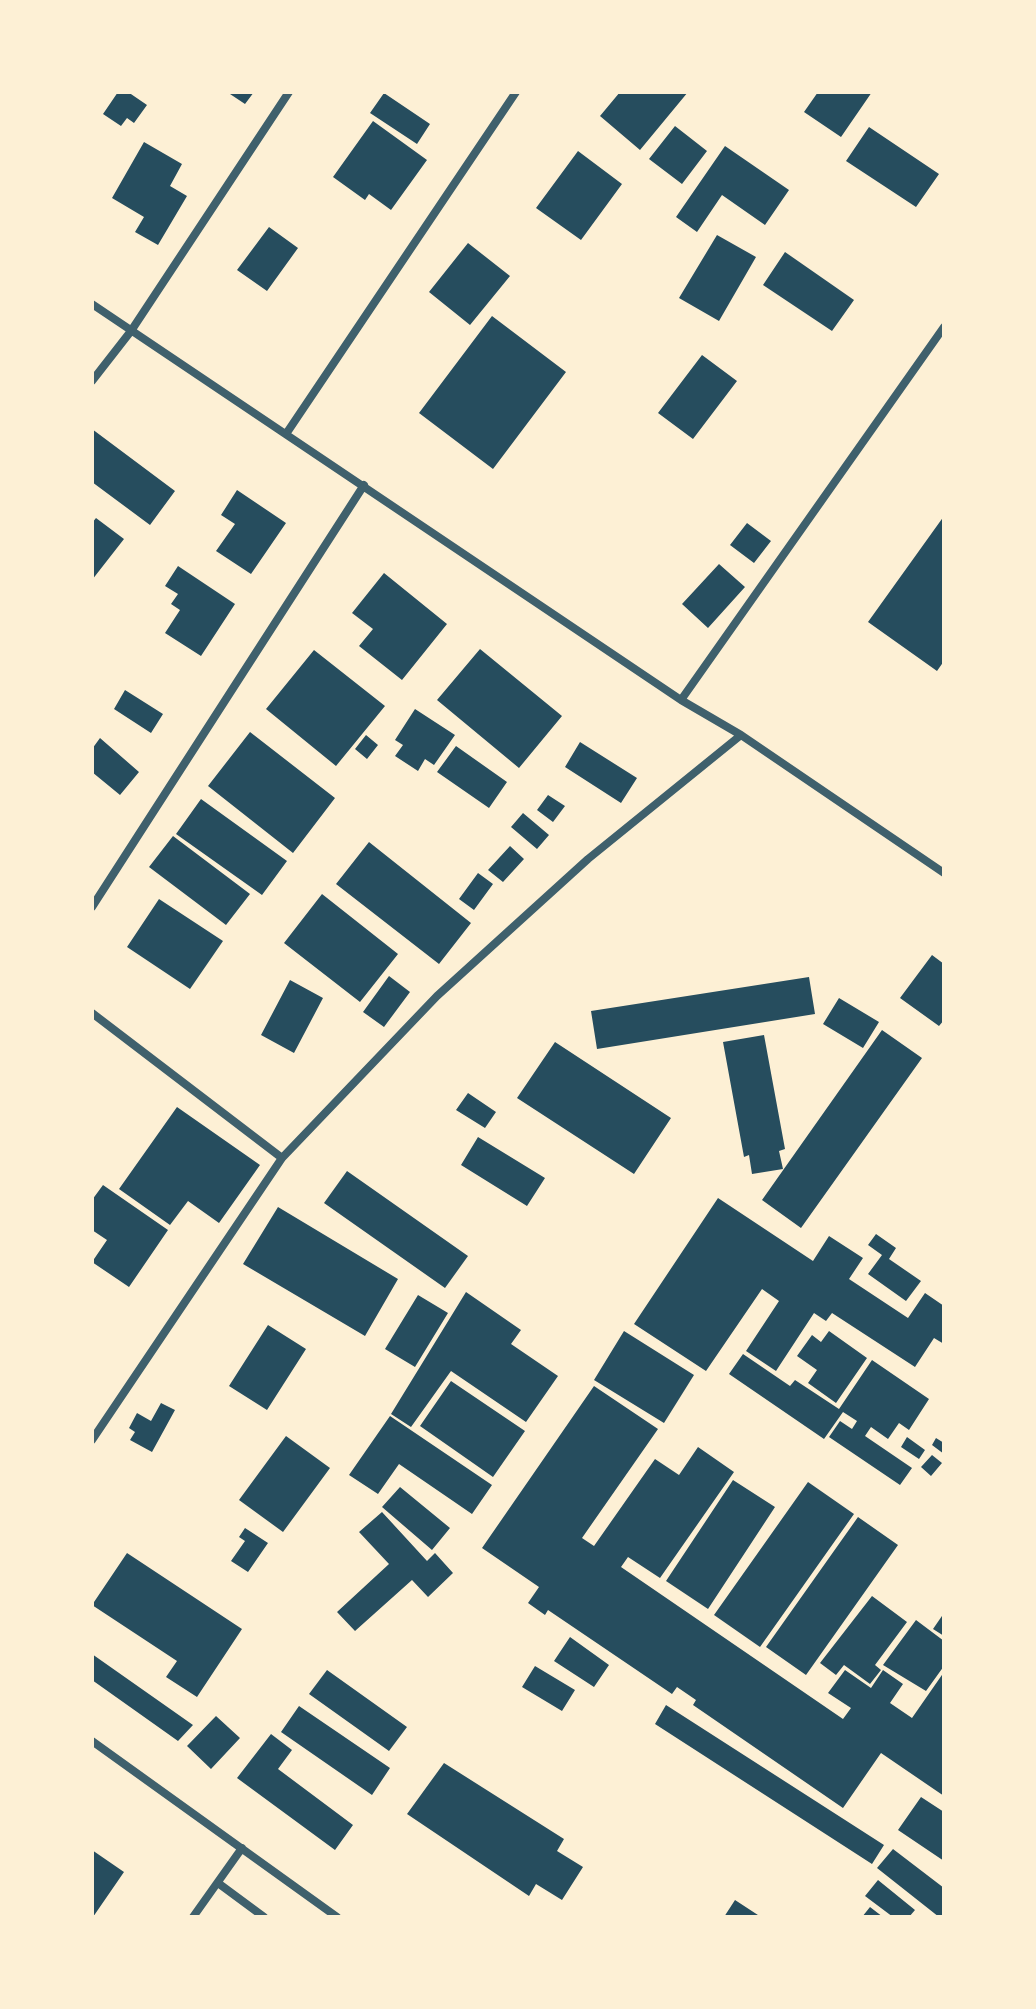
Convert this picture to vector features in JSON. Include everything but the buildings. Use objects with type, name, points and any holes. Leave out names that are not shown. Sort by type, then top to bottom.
[{"type":"street","points":[[92,381],[131,331],[289,92]]},
{"type":"street","points":[[286,434],[516,92]]},
{"type":"street","points":[[92,304],[944,873]]},
{"type":"street","points":[[681,700],[944,327]]},
{"type":"street","points":[[92,907],[364,485]]},
{"type":"street","points":[[92,1440],[282,1158],[437,996],[588,859],[741,735]]},
{"type":"street","points":[[92,1013],[282,1158]]},
{"type":"street","points":[[92,1741],[337,1917]]},
{"type":"street","points":[[193,1917],[242,1848]]},
{"type":"street","points":[[218,1883],[264,1917]]}]
